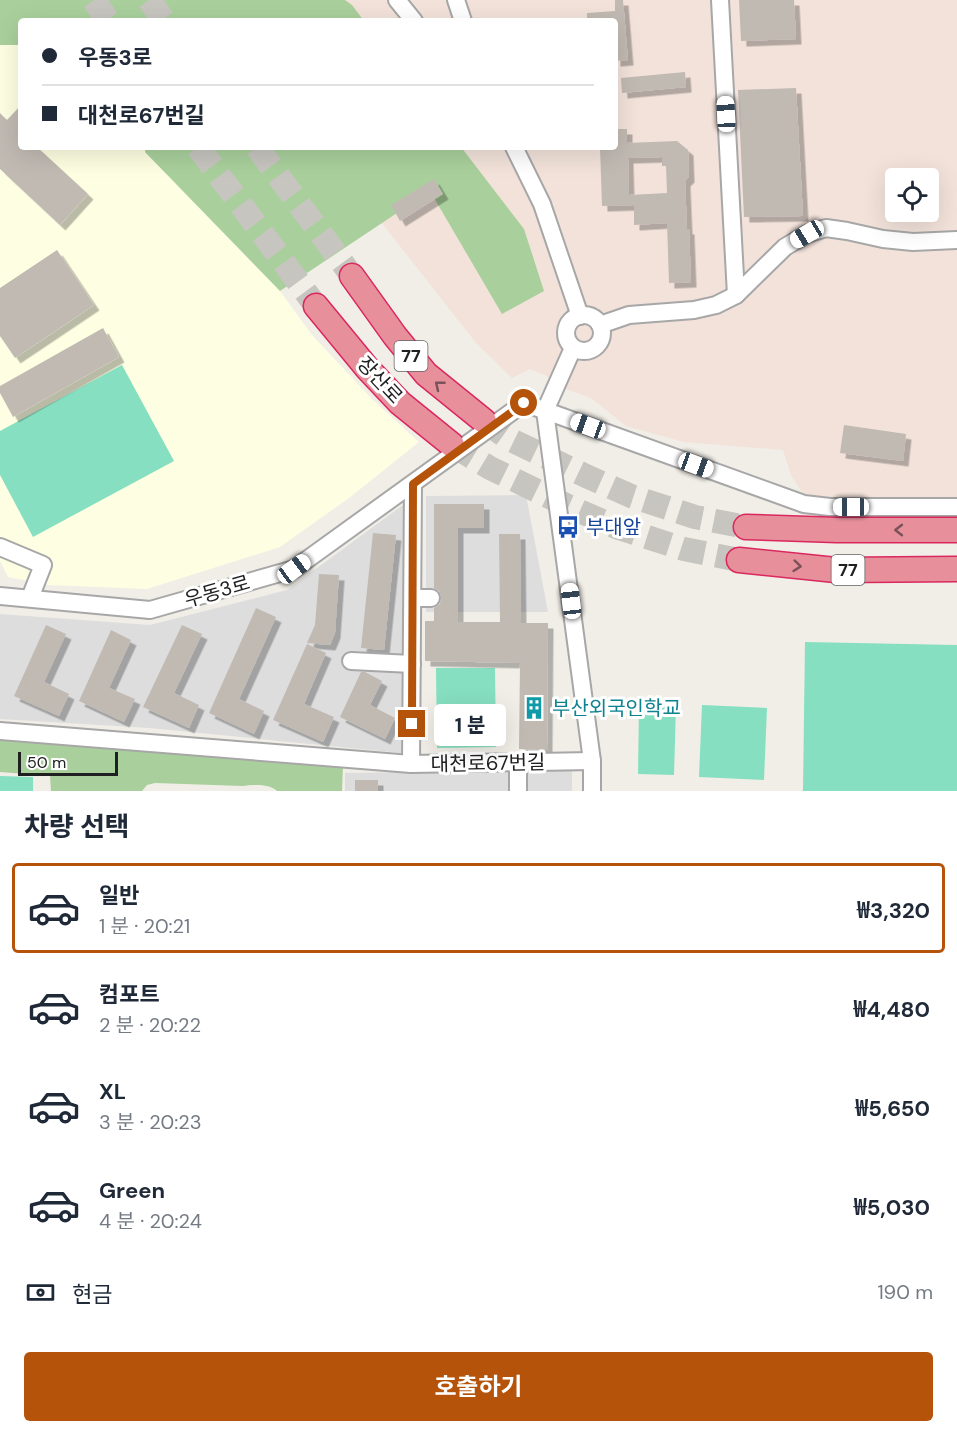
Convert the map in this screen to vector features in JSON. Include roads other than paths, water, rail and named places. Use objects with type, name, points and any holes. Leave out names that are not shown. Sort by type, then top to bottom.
[{"type":"highway","name":"장산로","points":[[352,276],[394,336],[426,374],[484,421]]},
{"type":"highway","name":"장산로","points":[[316,306],[367,368],[400,403],[452,445]]},
{"type":"highway","name":"77","points":[[746,527],[957,530]]},
{"type":"highway","name":"77","points":[[739,560],[836,570],[957,569]]},
{"type":"street","points":[[397,0],[412,18]]},
{"type":"street","points":[[456,0],[462,18]]},
{"type":"street","points":[[720,0],[736,295]]},
{"type":"street","points":[[515,150],[542,204],[580,316]]},
{"type":"street","points":[[600,325],[629,315],[694,310],[716,305],[736,295],[785,247],[807,234],[826,228],[883,239],[913,242],[957,240]]},
{"type":"street","points":[[580,316],[592,317],[600,325],[602,337],[600,343],[591,351],[585,352],[573,348],[567,338],[567,327],[570,322],[580,316]]},
{"type":"street","points":[[573,348],[545,411],[592,760],[592,791]]},
{"type":"street","name":"우동3로","points":[[0,596],[150,610],[294,569],[524,403],[545,411]]},
{"type":"street","points":[[545,411],[804,504],[830,507],[957,507]]},
{"type":"street","name":"대천로67번길","points":[[413,484],[411,764],[592,760]]},
{"type":"street","points":[[0,547],[43,565],[30,598]]},
{"type":"street","points":[[413,598],[431,598]]},
{"type":"street","points":[[351,661],[412,664]]},
{"type":"street","points":[[0,731],[411,764]]},
{"type":"street","points":[[518,762],[518,791]]},
{"type":"tunnel","points":[[94,0],[106,18]]},
{"type":"tunnel","points":[[149,0],[162,18]]},
{"type":"tunnel","points":[[200,150],[316,306]]},
{"type":"tunnel","points":[[259,150],[352,276]]},
{"type":"tunnel","points":[[484,421],[509,439],[631,496],[695,517],[746,527]]},
{"type":"tunnel","points":[[452,445],[490,468],[616,527],[684,549],[739,560]]},
{"type":"place","name":"부대앞","points":[[568,527]]},
{"type":"place","name":"부산외국인학교","points":[[534,708]]}]
